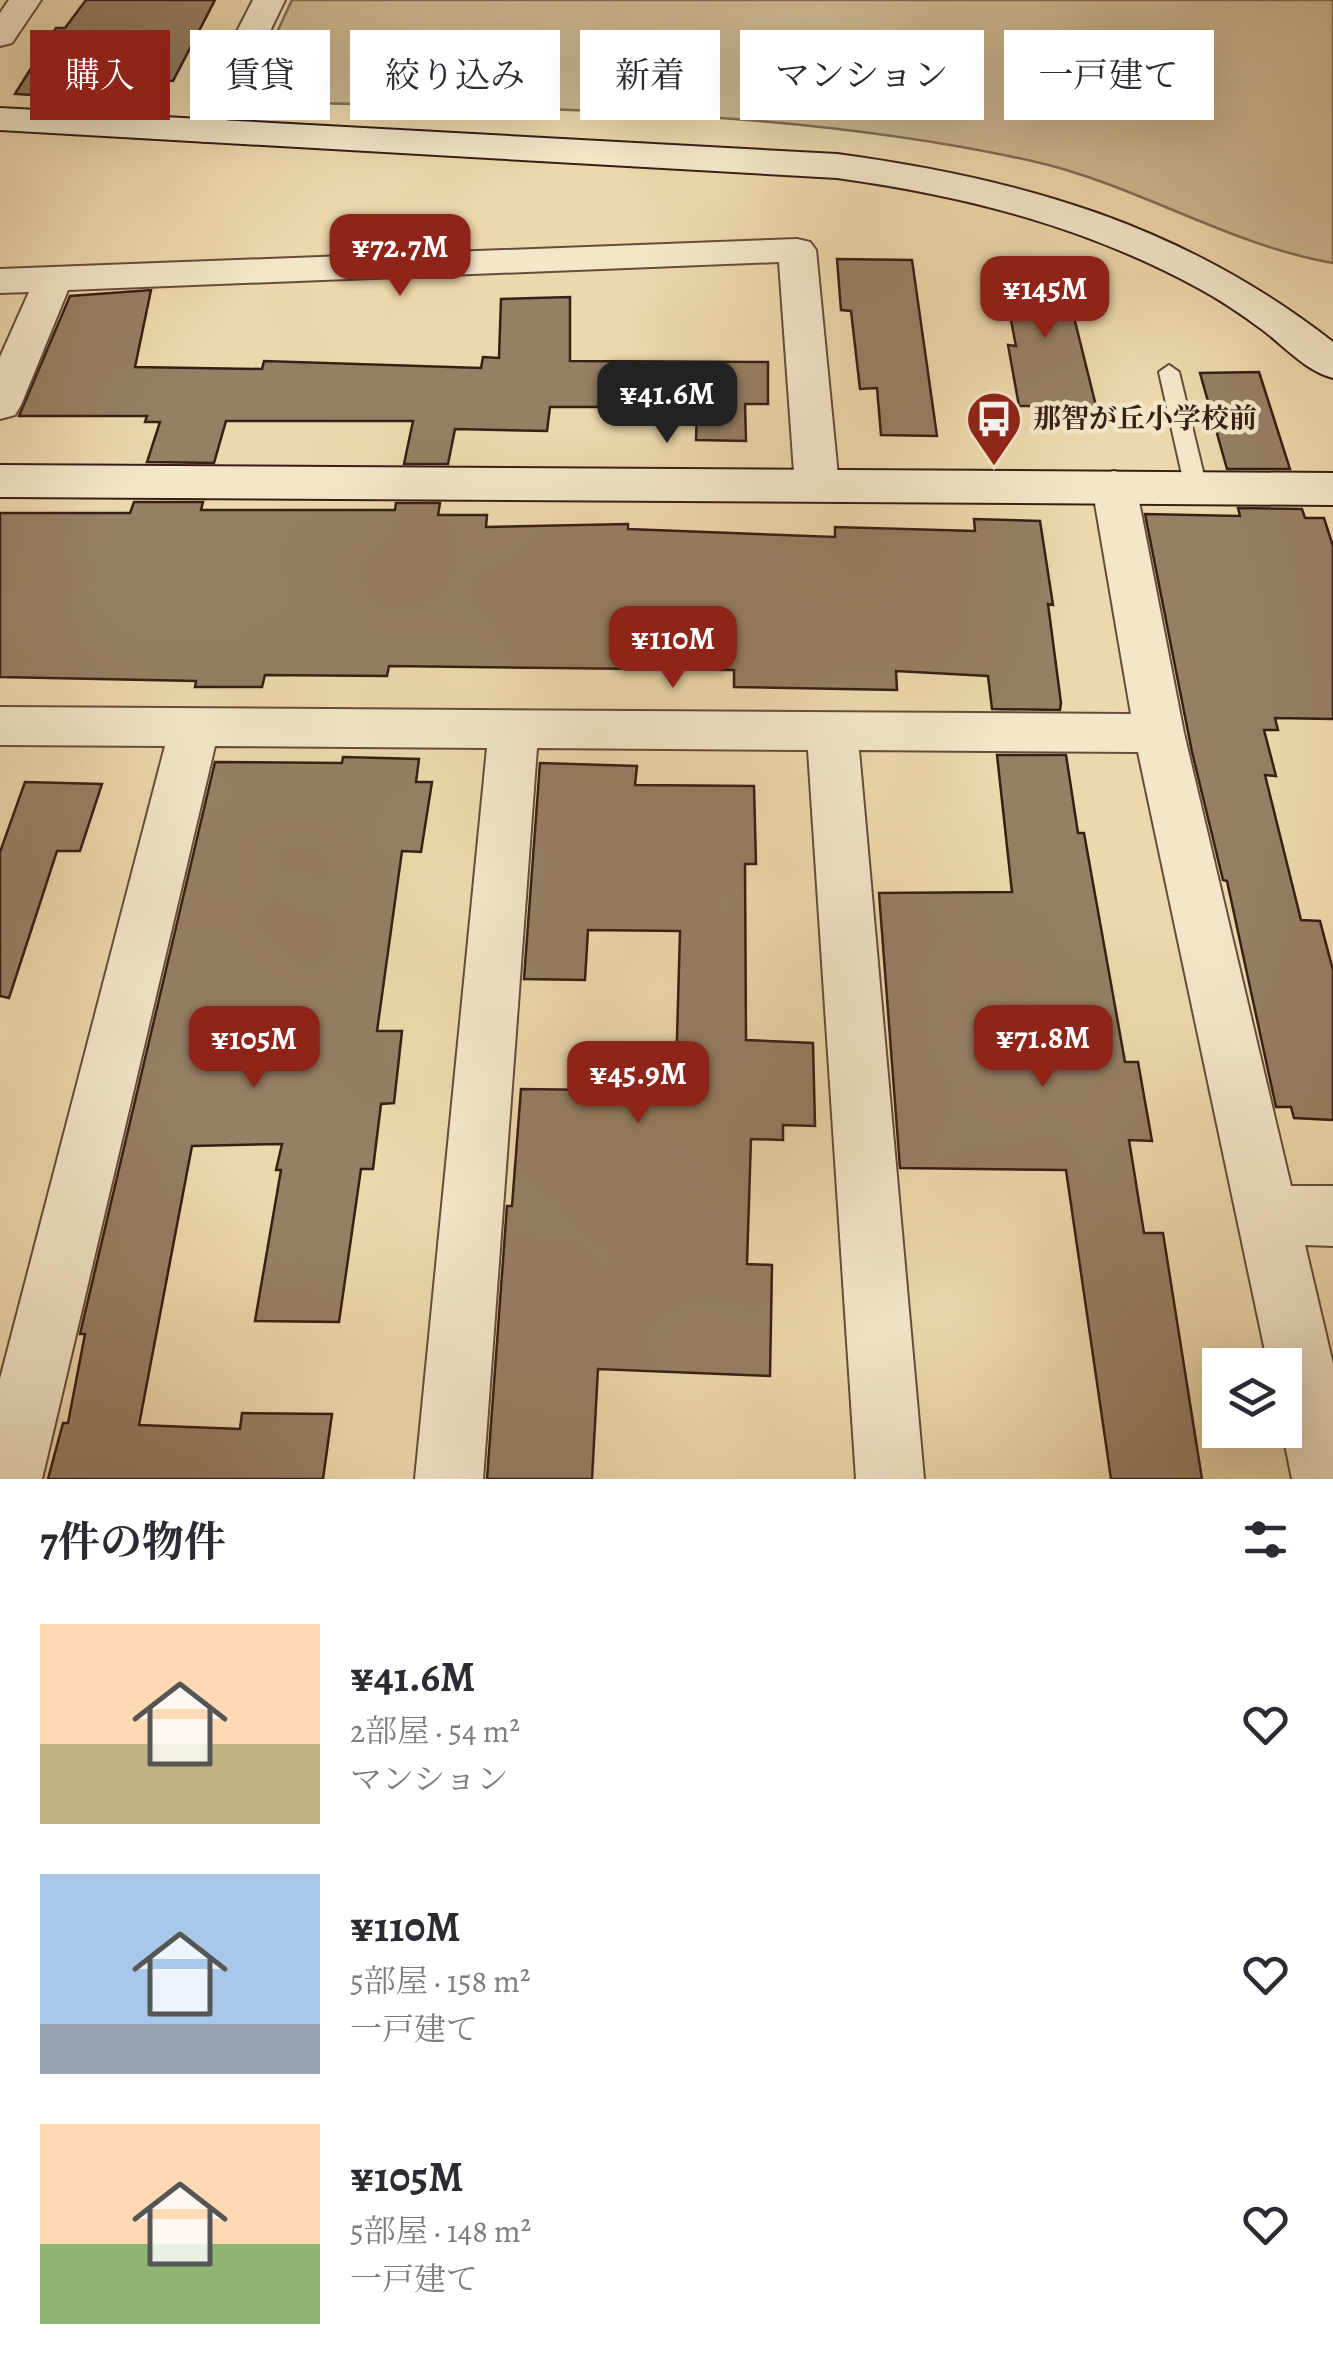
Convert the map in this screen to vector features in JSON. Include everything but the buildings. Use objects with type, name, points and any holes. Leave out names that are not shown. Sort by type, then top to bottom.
[{"type":"street","points":[[0,36],[25,0]]},
{"type":"street","points":[[204,131],[269,0]]},
{"type":"street","points":[[0,120],[837,166],[917,175],[1002,193],[1086,218],[1198,269],[1258,304],[1333,364]]},
{"type":"street","points":[[0,281],[796,250],[818,486]]},
{"type":"street","points":[[0,404],[54,278]]},
{"type":"street","points":[[0,481],[1333,489]]},
{"type":"street","points":[[1114,486],[1158,733],[1326,1479]]},
{"type":"street","points":[[0,726],[1158,733]]},
{"type":"street","points":[[8,1479],[195,726]]},
{"type":"street","points":[[449,1479],[514,729]]},
{"type":"street","points":[[832,732],[890,1479]]},
{"type":"street","points":[[1266,1215],[1333,1216]]},
{"type":"lane","points":[[1169,372],[1196,488]]},
{"type":"shaded area","points":[[292,0],[1333,0],[1333,263],[1256,243],[1108,184],[1032,161],[935,142],[749,120],[984,120],[984,30],[740,30],[740,119],[720,118],[720,30],[580,30],[580,111],[560,110],[560,30],[350,30],[350,104],[330,103],[330,30],[278,30]]},
{"type":"place","name":"那智が丘小学校前","points":[[994,468]]}]
